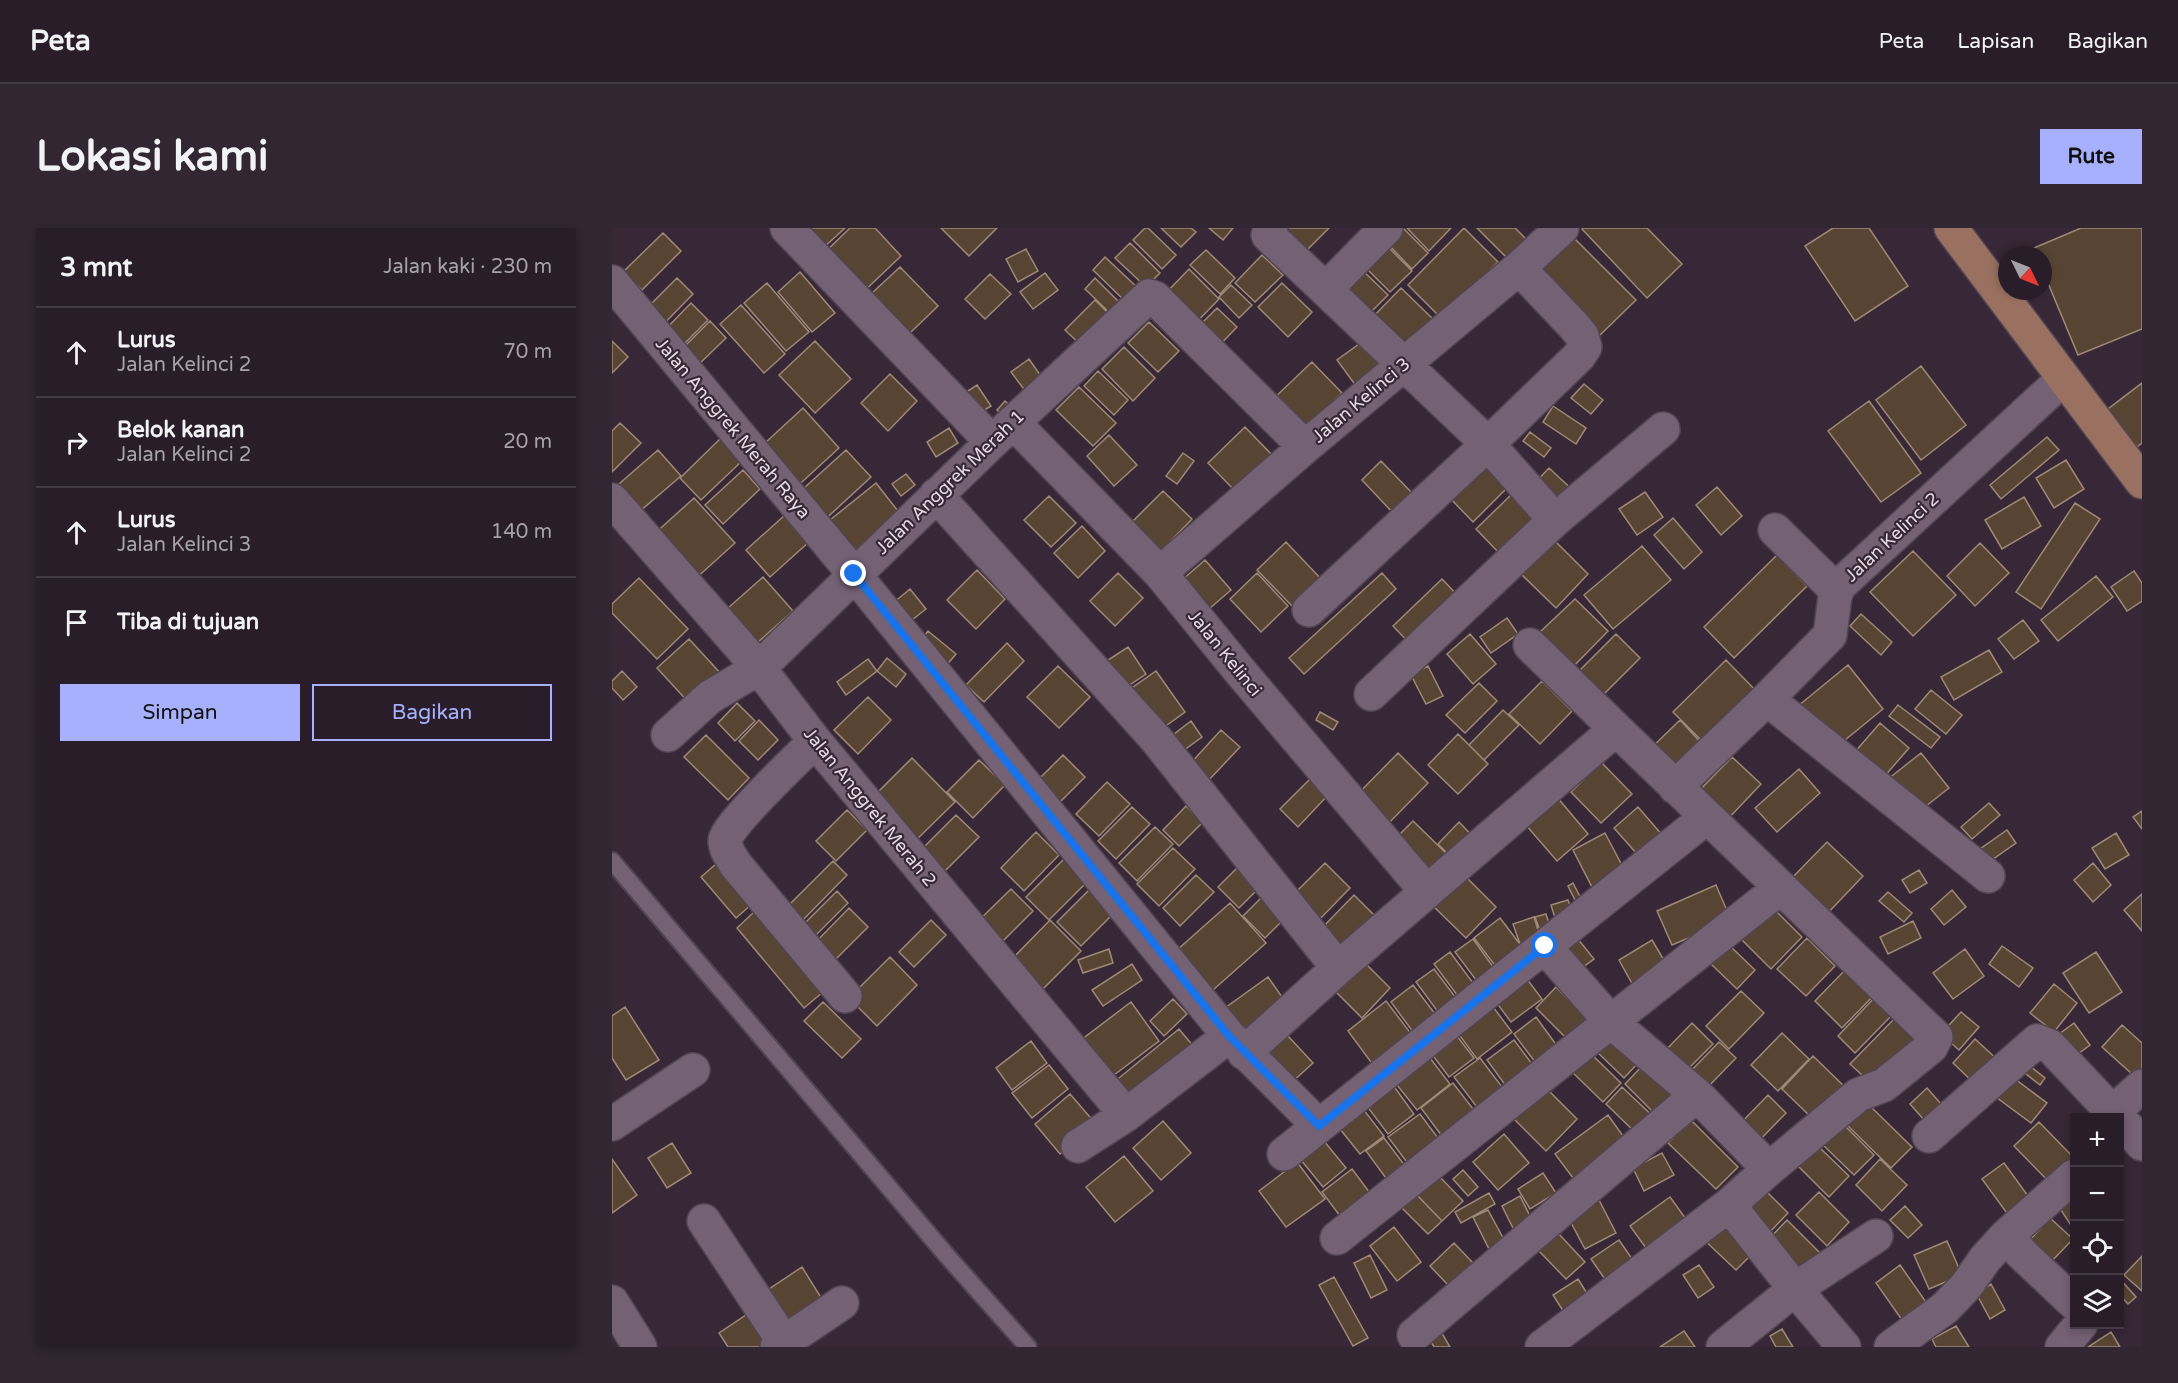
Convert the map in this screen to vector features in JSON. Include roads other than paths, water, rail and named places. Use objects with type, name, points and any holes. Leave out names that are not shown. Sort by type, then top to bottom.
[{"type":"main road","points":[[1951,228],[2063,379],[2136,463]]},
{"type":"street","name":"Jalan Kelinci","points":[[788,228],[1003,432],[1160,573],[1427,892]]},
{"type":"street","points":[[1271,228],[1268,235],[1488,444],[1555,520]]},
{"type":"street","points":[[1326,289],[1386,228]]},
{"type":"street","name":"Jalan Kelinci 3","points":[[1160,573],[1305,447],[1519,268],[1562,228]]},
{"type":"street","points":[[1309,610],[1488,444],[1579,356],[1585,347],[1582,336],[1575,327],[1519,268]]},
{"type":"street","name":"Jalan Anggrek Merah Raya","points":[[612,282],[854,574]]},
{"type":"street","name":"Jalan Anggrek Merah 1","points":[[668,735],[710,697],[759,668],[936,495],[1149,297],[1155,298],[1305,447]]},
{"type":"street","name":"Jalan Kelinci 2","points":[[1676,788],[1830,635],[1836,590],[2063,379]]},
{"type":"street","points":[[1371,694],[1555,520],[1663,429]]},
{"type":"street","points":[[936,495],[1156,739],[1338,968]]},
{"type":"street","name":"Jalan Anggrek Merah 2","points":[[612,500],[759,668],[815,741],[1126,1116]]},
{"type":"street","points":[[1775,530],[1836,590]]},
{"type":"street","points":[[854,574],[1237,1044],[1319,1126]]},
{"type":"street","points":[[1530,645],[1936,1037],[1931,1047],[1892,1078],[1878,1088],[1858,1095],[1729,1204],[1542,1347]]},
{"type":"street","points":[[1767,699],[1988,876]]},
{"type":"street","points":[[1078,1146],[1237,1044],[1338,968],[1616,729]]},
{"type":"street","points":[[815,741],[731,829],[725,839],[728,852],[736,865],[845,996]]},
{"type":"street","points":[[1284,1154],[1707,817]]},
{"type":"street","points":[[1337,1238],[1780,888]]},
{"type":"street","points":[[1545,946],[1610,1021],[1697,1095],[1769,1169]]},
{"type":"street","points":[[1929,1136],[2037,1041],[2050,1046],[2111,1113]]},
{"type":"street","points":[[612,1124],[693,1070]]},
{"type":"street","points":[[2124,1124],[2142,1086]]},
{"type":"street","points":[[1414,1335],[1697,1095]]},
{"type":"street","points":[[1891,1347],[1945,1308],[1967,1285],[1985,1259],[2007,1235],[2070,1180]]},
{"type":"street","points":[[1729,1204],[1795,1289],[1844,1347]]},
{"type":"street","points":[[704,1221],[780,1345],[843,1303]]},
{"type":"street","points":[[2007,1235],[2021,1253],[2070,1299]]},
{"type":"street","points":[[1723,1347],[1795,1289],[1876,1236]]},
{"type":"street","points":[[612,1302],[640,1347]]},
{"type":"street","points":[[2062,1347],[2077,1329]]},
{"type":"lane","points":[[612,861],[948,1257],[1028,1347]]}]
